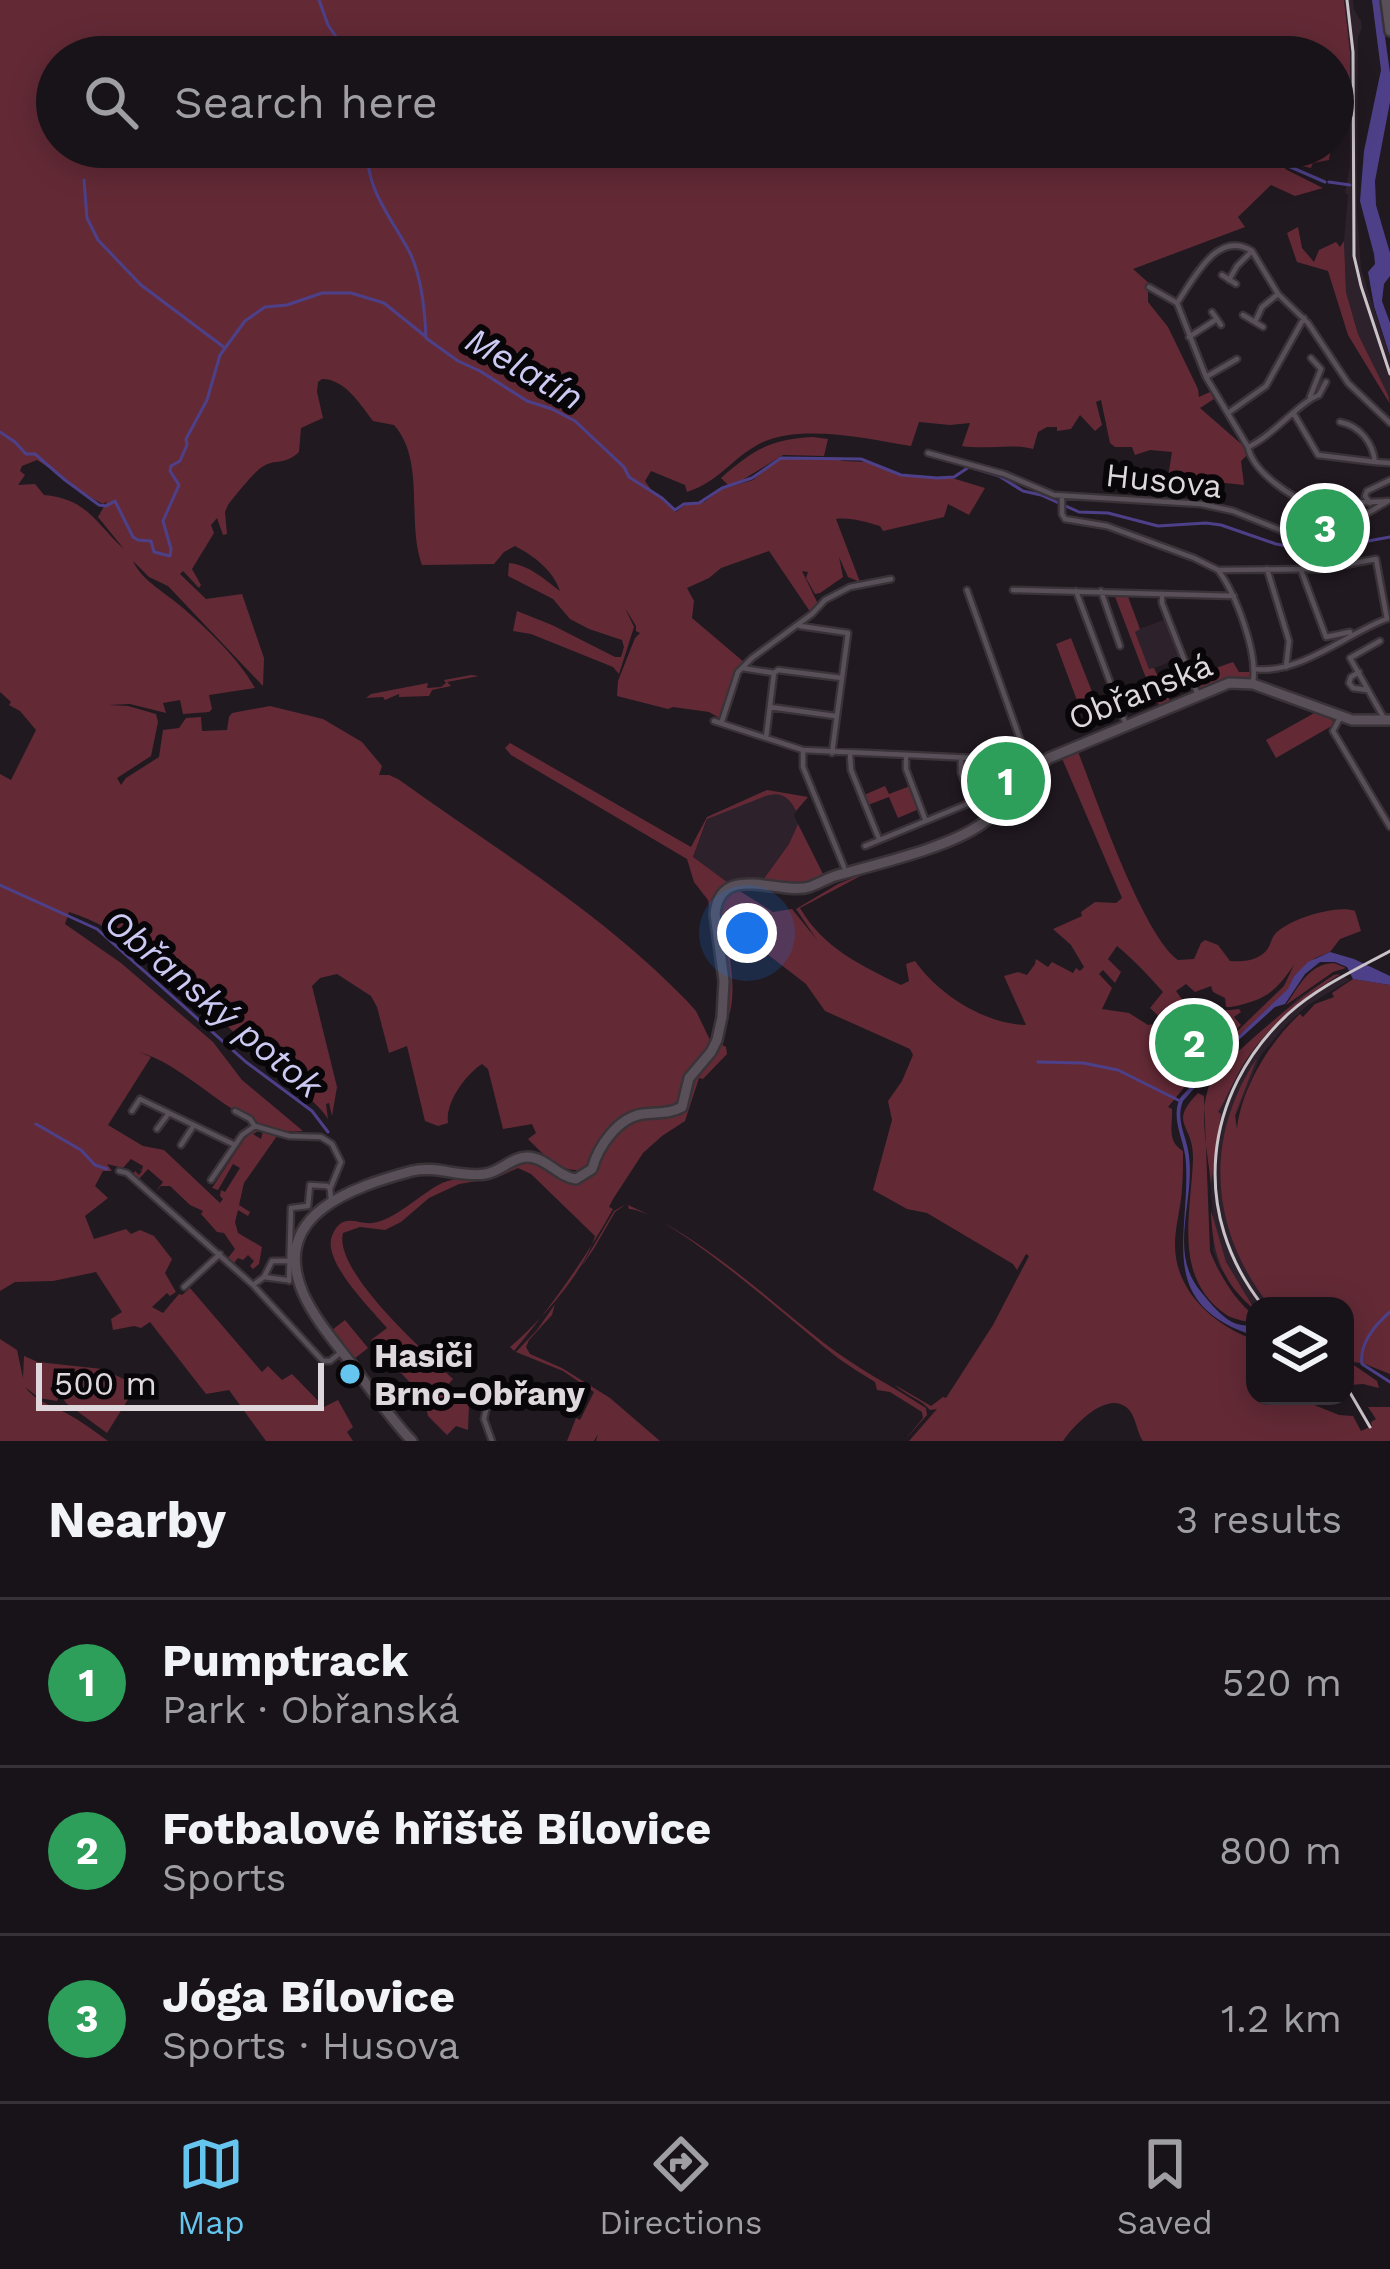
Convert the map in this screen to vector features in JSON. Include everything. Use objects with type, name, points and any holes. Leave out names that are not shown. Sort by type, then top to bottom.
[{"type":"main road","points":[[1386,0],[1390,31]]},
{"type":"main road","name":"Obřanská","points":[[331,1194],[417,1170],[483,1175],[527,1157],[577,1179],[592,1169],[599,1148],[626,1120],[682,1107],[689,1078],[717,1040],[724,990],[716,909],[721,895],[735,888],[759,883],[806,888],[964,833],[985,822],[1052,756],[1228,683],[1253,684],[1361,722],[1388,720]]},
{"type":"main road","points":[[331,1194],[300,1236],[293,1280],[412,1441]]},
{"type":"street","points":[[1177,303],[1212,254],[1234,244],[1247,247],[1348,383],[1390,423]]},
{"type":"street","points":[[1222,275],[1233,282],[1237,266],[1252,251]]},
{"type":"street","points":[[1149,287],[1177,303],[1206,377],[1249,455],[1266,475],[1316,508],[1333,501],[1389,501]]},
{"type":"street","points":[[1243,315],[1259,324],[1262,308],[1278,294]]},
{"type":"street","points":[[1228,413],[1266,386],[1304,318]]},
{"type":"street","points":[[1189,337],[1217,319]]},
{"type":"street","points":[[1248,446],[1258,443],[1310,398],[1321,371],[1311,358]]},
{"type":"street","points":[[1206,377],[1237,359]]},
{"type":"street","points":[[1310,398],[1319,395],[1327,382]]},
{"type":"street","points":[[1294,414],[1318,455],[1388,463],[1390,476],[1367,491],[1370,503]]},
{"type":"street","points":[[1340,422],[1348,423],[1371,443],[1375,462]]},
{"type":"street","name":"Husova","points":[[928,453],[1004,474],[1062,502],[1143,499],[1209,506],[1303,536],[1389,501]]},
{"type":"street","points":[[1062,502],[1065,519],[1106,526],[1218,570],[1332,568],[1376,559],[1388,619],[1286,667],[1256,669]]},
{"type":"street","points":[[1267,569],[1288,641],[1286,667]]},
{"type":"street","points":[[1301,569],[1326,637],[1359,631]]},
{"type":"street","points":[[1218,570],[1234,596],[1256,669],[1253,684]]},
{"type":"street","points":[[891,579],[850,587],[825,600],[754,656],[738,672],[718,721],[803,749],[1023,763],[1031,773]]},
{"type":"street","points":[[967,590],[1026,756],[1023,763]]},
{"type":"street","points":[[1013,590],[1234,596]]},
{"type":"street","points":[[1076,590],[1126,725]]},
{"type":"street","points":[[1101,592],[1120,646]]},
{"type":"street","points":[[1162,594],[1198,695]]},
{"type":"street","points":[[804,625],[848,633],[832,753]]},
{"type":"street","points":[[1359,672],[1350,658],[1380,641]]},
{"type":"street","points":[[742,668],[842,678]]},
{"type":"street","name":"Obřanská","points":[[1370,691],[1350,686],[1351,676],[1359,672],[1388,720]]},
{"type":"street","points":[[766,740],[774,673]]},
{"type":"street","points":[[770,707],[836,716]]},
{"type":"street","points":[[1341,716],[1333,731],[1390,827]]},
{"type":"street","points":[[803,749],[803,767],[843,855],[844,867]]},
{"type":"street","points":[[850,754],[851,770],[880,840]]},
{"type":"street","points":[[906,757],[906,770],[926,821]]},
{"type":"street","points":[[865,846],[972,802],[961,773],[961,758]]},
{"type":"street","points":[[132,1111],[140,1100],[235,1144]]},
{"type":"street","points":[[235,1111],[255,1126]]},
{"type":"street","points":[[158,1129],[169,1113]]},
{"type":"street","points":[[181,1145],[194,1125]]},
{"type":"street","points":[[211,1180],[248,1128],[255,1126],[328,1141],[341,1162],[331,1194]]},
{"type":"street","points":[[119,1172],[128,1174],[254,1285],[320,1358],[330,1360],[342,1352]]},
{"type":"street","points":[[264,1276],[293,1280],[291,1208],[306,1207],[310,1185],[327,1186],[331,1194]]},
{"type":"street","points":[[184,1287],[220,1254]]},
{"type":"street","points":[[254,1285],[272,1261],[289,1262]]},
{"type":"street","points":[[491,1387],[484,1419],[492,1441]]},
{"type":"shaded area","points":[[0,0],[1344,0],[1348,36],[36,36],[36,168],[1285,168],[1323,188],[1295,196],[1271,185],[1238,217],[1245,227],[1133,269],[1151,285],[1148,302],[1168,327],[1199,397],[1210,392],[1214,399],[1200,408],[1247,449],[1241,461],[1244,485],[1168,477],[1172,452],[1150,450],[1135,455],[1132,447],[1115,447],[1110,443],[1101,400],[1096,402],[1102,425],[1095,431],[1080,415],[1071,429],[1047,427],[1038,432],[1033,449],[962,446],[970,423],[919,422],[911,446],[834,434],[775,438],[687,492],[685,485],[651,471],[645,481],[676,512],[753,480],[782,458],[868,462],[901,475],[952,478],[985,488],[969,515],[948,504],[944,517],[883,531],[880,526],[836,519],[860,582],[848,577],[839,557],[843,577],[820,593],[815,594],[806,578],[808,572],[802,571],[818,604],[811,613],[769,551],[721,568],[687,588],[694,601],[692,618],[745,663],[737,672],[721,719],[709,712],[668,709],[617,696],[618,681],[640,633],[625,608],[634,627],[619,674],[613,667],[513,631],[517,611],[615,657],[621,657],[624,647],[622,640],[570,619],[553,599],[508,576],[509,563],[517,564],[560,591],[542,564],[515,546],[494,564],[422,565],[413,474],[404,440],[394,425],[373,421],[351,394],[330,380],[318,382],[323,418],[301,428],[299,452],[262,467],[245,484],[225,512],[227,534],[223,535],[217,518],[211,525],[214,533],[192,569],[199,588],[183,571],[180,574],[206,599],[242,594],[264,658],[263,686],[168,586],[149,577],[133,561],[148,581],[222,645],[255,688],[209,695],[209,712],[183,714],[180,700],[163,703],[166,713],[130,704],[108,705],[156,714],[158,722],[151,756],[117,778],[121,785],[159,757],[163,730],[179,728],[186,718],[201,717],[202,731],[227,730],[232,713],[270,706],[323,719],[362,742],[382,766],[379,775],[398,779],[619,938],[696,1011],[710,1040],[678,1106],[632,1114],[587,1170],[569,1169],[528,1139],[536,1133],[532,1124],[503,1129],[488,1069],[482,1064],[457,1090],[448,1123],[438,1126],[425,1121],[407,1046],[389,1053],[371,996],[337,974],[320,978],[312,986],[337,1087],[332,1116],[326,1104],[328,1119],[246,1050],[248,1046],[165,969],[118,935],[69,912],[65,924],[121,963],[213,1042],[242,1080],[303,1131],[259,1124],[159,1060],[139,1052],[151,1057],[108,1125],[143,1146],[164,1150],[220,1203],[221,1190],[225,1192],[240,1168],[233,1164],[218,1190],[212,1188],[249,1132],[260,1130],[253,1134],[261,1139],[263,1131],[277,1136],[244,1183],[239,1205],[250,1212],[248,1216],[238,1210],[235,1222],[238,1233],[262,1247],[259,1264],[253,1269],[254,1261],[248,1255],[234,1263],[228,1258],[235,1249],[203,1211],[170,1186],[161,1186],[155,1193],[163,1182],[148,1169],[139,1179],[133,1174],[139,1175],[138,1168],[143,1166],[131,1159],[123,1168],[107,1164],[112,1171],[103,1171],[95,1186],[108,1198],[85,1216],[94,1239],[126,1229],[131,1234],[140,1230],[154,1236],[172,1259],[165,1273],[176,1292],[167,1293],[152,1307],[163,1313],[190,1288],[262,1372],[268,1366],[282,1380],[292,1374],[324,1407],[338,1400],[353,1427],[347,1432],[353,1441],[266,1441],[229,1390],[206,1394],[150,1322],[141,1328],[113,1330],[111,1319],[122,1312],[96,1272],[53,1281],[15,1282],[0,1291],[0,774],[11,780],[36,730],[0,692]],"holes":[[[37,460],[94,499],[107,501],[98,517],[124,549],[81,507],[44,495],[35,484],[18,485],[25,475],[22,466]]]},
{"type":"shaded area","points":[[1344,0],[1353,0],[1362,28],[1358,37],[1357,211],[1361,269],[1390,358],[1390,400],[1358,334],[1346,292],[1345,193],[1349,168],[1354,168],[1354,36],[1348,36]]},
{"type":"shaded area","points":[[1372,0],[1380,0],[1390,73],[1390,102],[1375,181],[1376,205],[1390,253],[1390,276],[1382,301],[1390,323],[1390,356],[1374,306],[1368,272],[1375,264],[1374,254],[1360,201],[1364,151],[1381,70]]},
{"type":"shaded area","points":[[1298,227],[1302,248],[1314,262],[1319,250],[1336,242],[1340,247],[1344,241],[1346,292],[1358,334],[1390,404],[1348,335],[1328,271],[1297,262],[1287,233]]},
{"type":"shaded area","points":[[813,437],[828,439],[824,456],[783,455],[739,482],[728,485],[721,478],[763,448]]},
{"type":"shaded area","points":[[1114,594],[1127,594],[1149,669],[1154,668],[1171,703],[1160,707]]},
{"type":"shaded area","points":[[1166,619],[1180,658],[1149,670],[1134,631]]},
{"type":"shaded area","points":[[1071,638],[1098,707],[1082,714],[1056,644]]},
{"type":"shaded area","points":[[1233,662],[1239,672],[1254,672],[1250,680],[1231,679],[1201,691],[1195,684],[1214,679],[1212,671],[1195,680],[1193,676]]},
{"type":"shaded area","points":[[479,676],[447,682],[451,686],[432,690],[429,696],[366,698],[428,683],[427,688],[441,687],[444,680]]},
{"type":"shaded area","points":[[1318,711],[1335,724],[1276,758],[1266,740]]},
{"type":"shaded area","points":[[510,743],[691,847],[707,817],[767,790],[808,797],[796,811],[786,797],[774,794],[707,819],[693,857],[731,885],[714,895],[710,911],[687,859],[511,755],[505,748]]},
{"type":"shaded area","points":[[1077,749],[1135,894],[1178,960],[1194,959],[1205,940],[1218,945],[1230,961],[1249,960],[1262,954],[1275,934],[1291,923],[1326,911],[1355,911],[1361,931],[1340,939],[1330,952],[1294,976],[1289,989],[1230,1044],[1228,1040],[1284,986],[1294,965],[1268,994],[1231,1007],[1226,1007],[1225,998],[1211,986],[1195,992],[1186,984],[1176,991],[1187,1018],[1172,1027],[1175,1030],[1168,1038],[1163,1035],[1164,1045],[1198,1012],[1205,1018],[1239,1009],[1234,1017],[1241,1025],[1168,1107],[1172,1109],[1172,1138],[1183,1151],[1175,1245],[1182,1278],[1200,1305],[1246,1336],[1246,1405],[1314,1405],[1353,1416],[1361,1431],[1376,1419],[1368,1407],[1390,1407],[1390,1441],[1143,1441],[1126,1407],[1109,1403],[1091,1412],[1063,1441],[909,1441],[937,1409],[930,1410],[895,1385],[931,1406],[946,1398],[993,1325],[1029,1256],[1017,1270],[927,1213],[907,1209],[873,1190],[892,1120],[888,1101],[913,1055],[910,1049],[825,1011],[806,984],[762,950],[744,924],[728,913],[723,918],[731,1004],[724,1028],[729,988],[721,931],[724,898],[738,890],[773,912],[792,909],[817,940],[796,909],[868,872],[800,908],[820,934],[858,963],[901,985],[909,981],[906,964],[915,961],[964,1005],[995,1019],[1026,1025],[1004,976],[1027,975],[1036,959],[1048,967],[1052,962],[1073,973],[1076,968],[1080,971],[1084,967],[1071,945],[1053,929],[1082,916],[1095,902],[1116,903],[1122,898],[1061,756]],"holes":[[[1117,946],[1163,992],[1150,1008],[1165,1022],[1148,1025],[1129,1013],[1102,1009],[1112,988],[1099,974],[1103,970],[1115,983],[1121,972],[1108,959]]]},
{"type":"shaded area","points":[[885,786],[889,794],[910,786],[919,809],[898,818],[889,797],[868,805],[864,795]]},
{"type":"shaded area","points":[[770,793],[794,804],[798,824],[763,880],[730,885],[693,858],[708,818]]},
{"type":"shaded area","points":[[798,824],[824,876],[804,886],[763,880],[789,844]]},
{"type":"shaded area","points":[[1330,952],[1390,976],[1390,985],[1353,979],[1347,967],[1320,962],[1305,974],[1285,1004],[1275,1007],[1230,1048],[1181,1108],[1190,1174],[1186,1261],[1202,1293],[1222,1315],[1246,1325],[1246,1332],[1203,1306],[1190,1287],[1183,1243],[1186,1163],[1177,1106],[1308,962]]},
{"type":"shaded area","points":[[1334,963],[1346,968],[1286,1005],[1311,972]]},
{"type":"shaded area","points":[[1340,974],[1288,1013],[1244,1063],[1218,1112],[1211,1183],[1204,1111],[1215,1077],[1285,1011]]},
{"type":"shaded area","points":[[1334,975],[1350,980],[1308,1005],[1261,1055],[1228,1135],[1277,1297],[1246,1300],[1220,1268],[1213,1250],[1206,1129],[1231,1081],[1270,1024],[1298,998]]},
{"type":"shaded area","points":[[1353,979],[1390,985],[1390,1374],[1354,1362],[1354,1297],[1264,1297],[1235,1247],[1225,1216],[1222,1152],[1240,1089],[1257,1058],[1235,1115],[1237,1129],[1251,1082],[1278,1038],[1300,1014],[1303,1017],[1315,1004],[1334,997],[1332,993]]},
{"type":"shaded area","points":[[719,1043],[726,1047],[727,1054],[699,1078],[685,1121],[643,1153],[613,1199],[609,1207],[613,1209],[591,1246],[595,1236],[531,1174],[518,1168],[496,1178],[459,1184],[429,1198],[385,1230],[360,1227],[343,1233],[344,1249],[366,1289],[453,1379],[447,1386],[469,1404],[468,1430],[456,1426],[447,1435],[428,1416],[424,1398],[371,1340],[387,1328],[349,1284],[331,1246],[340,1224],[381,1221],[448,1181],[487,1177],[531,1160],[567,1182],[588,1178],[614,1136],[628,1123],[685,1109],[691,1083]]},
{"type":"shaded area","points":[[1198,1093],[1204,1096],[1210,1251],[1246,1308],[1246,1321],[1228,1316],[1210,1301],[1192,1265],[1188,1224],[1193,1159],[1183,1118]]},
{"type":"shaded area","points":[[626,1204],[615,1212],[576,1274],[614,1211]]},
{"type":"shaded area","points":[[1211,1210],[1226,1262],[1246,1301],[1221,1265]]},
{"type":"shaded area","points":[[673,1228],[754,1286],[836,1352],[926,1408],[927,1415],[904,1441],[923,1418],[922,1412],[890,1392],[877,1390],[875,1382]]},
{"type":"shaded area","points":[[591,1246],[571,1280],[542,1316],[567,1282]]},
{"type":"shaded area","points":[[555,1304],[552,1315],[529,1340],[530,1354],[562,1368],[610,1398],[660,1441],[596,1441],[598,1434],[594,1441],[567,1441],[594,1392],[563,1371],[516,1352]]},
{"type":"shaded area","points":[[542,1316],[528,1334],[514,1351],[510,1347]]},
{"type":"shaded area","points":[[345,1320],[368,1348],[354,1359],[332,1330]]},
{"type":"shaded area","points":[[0,1339],[17,1350],[23,1378],[24,1356],[38,1362],[102,1369],[137,1385],[107,1433],[60,1394],[57,1401],[39,1398],[25,1387],[38,1399],[108,1441],[0,1441]]},
{"type":"shaded area","points":[[1354,1365],[1377,1381],[1379,1388],[1354,1385]]},
{"type":"waterway","name":"Melatín","points":[[319,0],[336,36]]},
{"type":"waterway","name":"Melatín","points":[[369,168],[374,189],[417,273],[426,338],[527,401],[575,421],[629,477],[675,510],[752,478],[781,458],[861,459],[901,475],[937,478],[954,477],[969,467],[1079,512],[1108,513],[1158,526],[1221,525],[1314,551],[1390,537]]},
{"type":"waterway","points":[[1293,168],[1325,182]]},
{"type":"waterway","points":[[84,180],[87,218],[98,240],[141,285],[225,348]]},
{"type":"waterway","points":[[1329,182],[1350,185]]},
{"type":"waterway","points":[[0,432],[99,505],[115,501],[133,537],[151,541],[154,552],[170,556],[163,521],[179,485],[171,466],[180,461],[207,400],[220,355],[245,321],[265,307],[322,293],[351,293],[384,303],[425,336]]},
{"type":"waterway","name":"Obřanský potok","points":[[0,885],[97,929],[246,1062],[312,1111],[328,1132]]},
{"type":"waterway","points":[[1038,1062],[1118,1070],[1178,1100]]},
{"type":"waterway","points":[[36,1124],[107,1169]]},
{"type":"waterway","points":[[1390,1312],[1369,1335],[1362,1356],[1362,1364],[1390,1382]]},
{"type":"railway","points":[[1347,0],[1351,36]]},
{"type":"railway","points":[[1354,168],[1354,256],[1390,374]]},
{"type":"railway","points":[[1257,1297],[1224,1233],[1216,1194],[1223,1117],[1259,1046],[1288,1014],[1324,987],[1390,951]]},
{"type":"railway","points":[[1354,1399],[1370,1427]]},
{"type":"place","name":"Jóga Bílovice","points":[[1325,528]]},
{"type":"place","name":"Pumptrack","points":[[1006,781]]},
{"type":"place","name":"Fotbalové hřiště Bílovice","points":[[1194,1043]]},
{"type":"place","name":"Hasiči Brno-Obřany","points":[[350,1374]]}]
